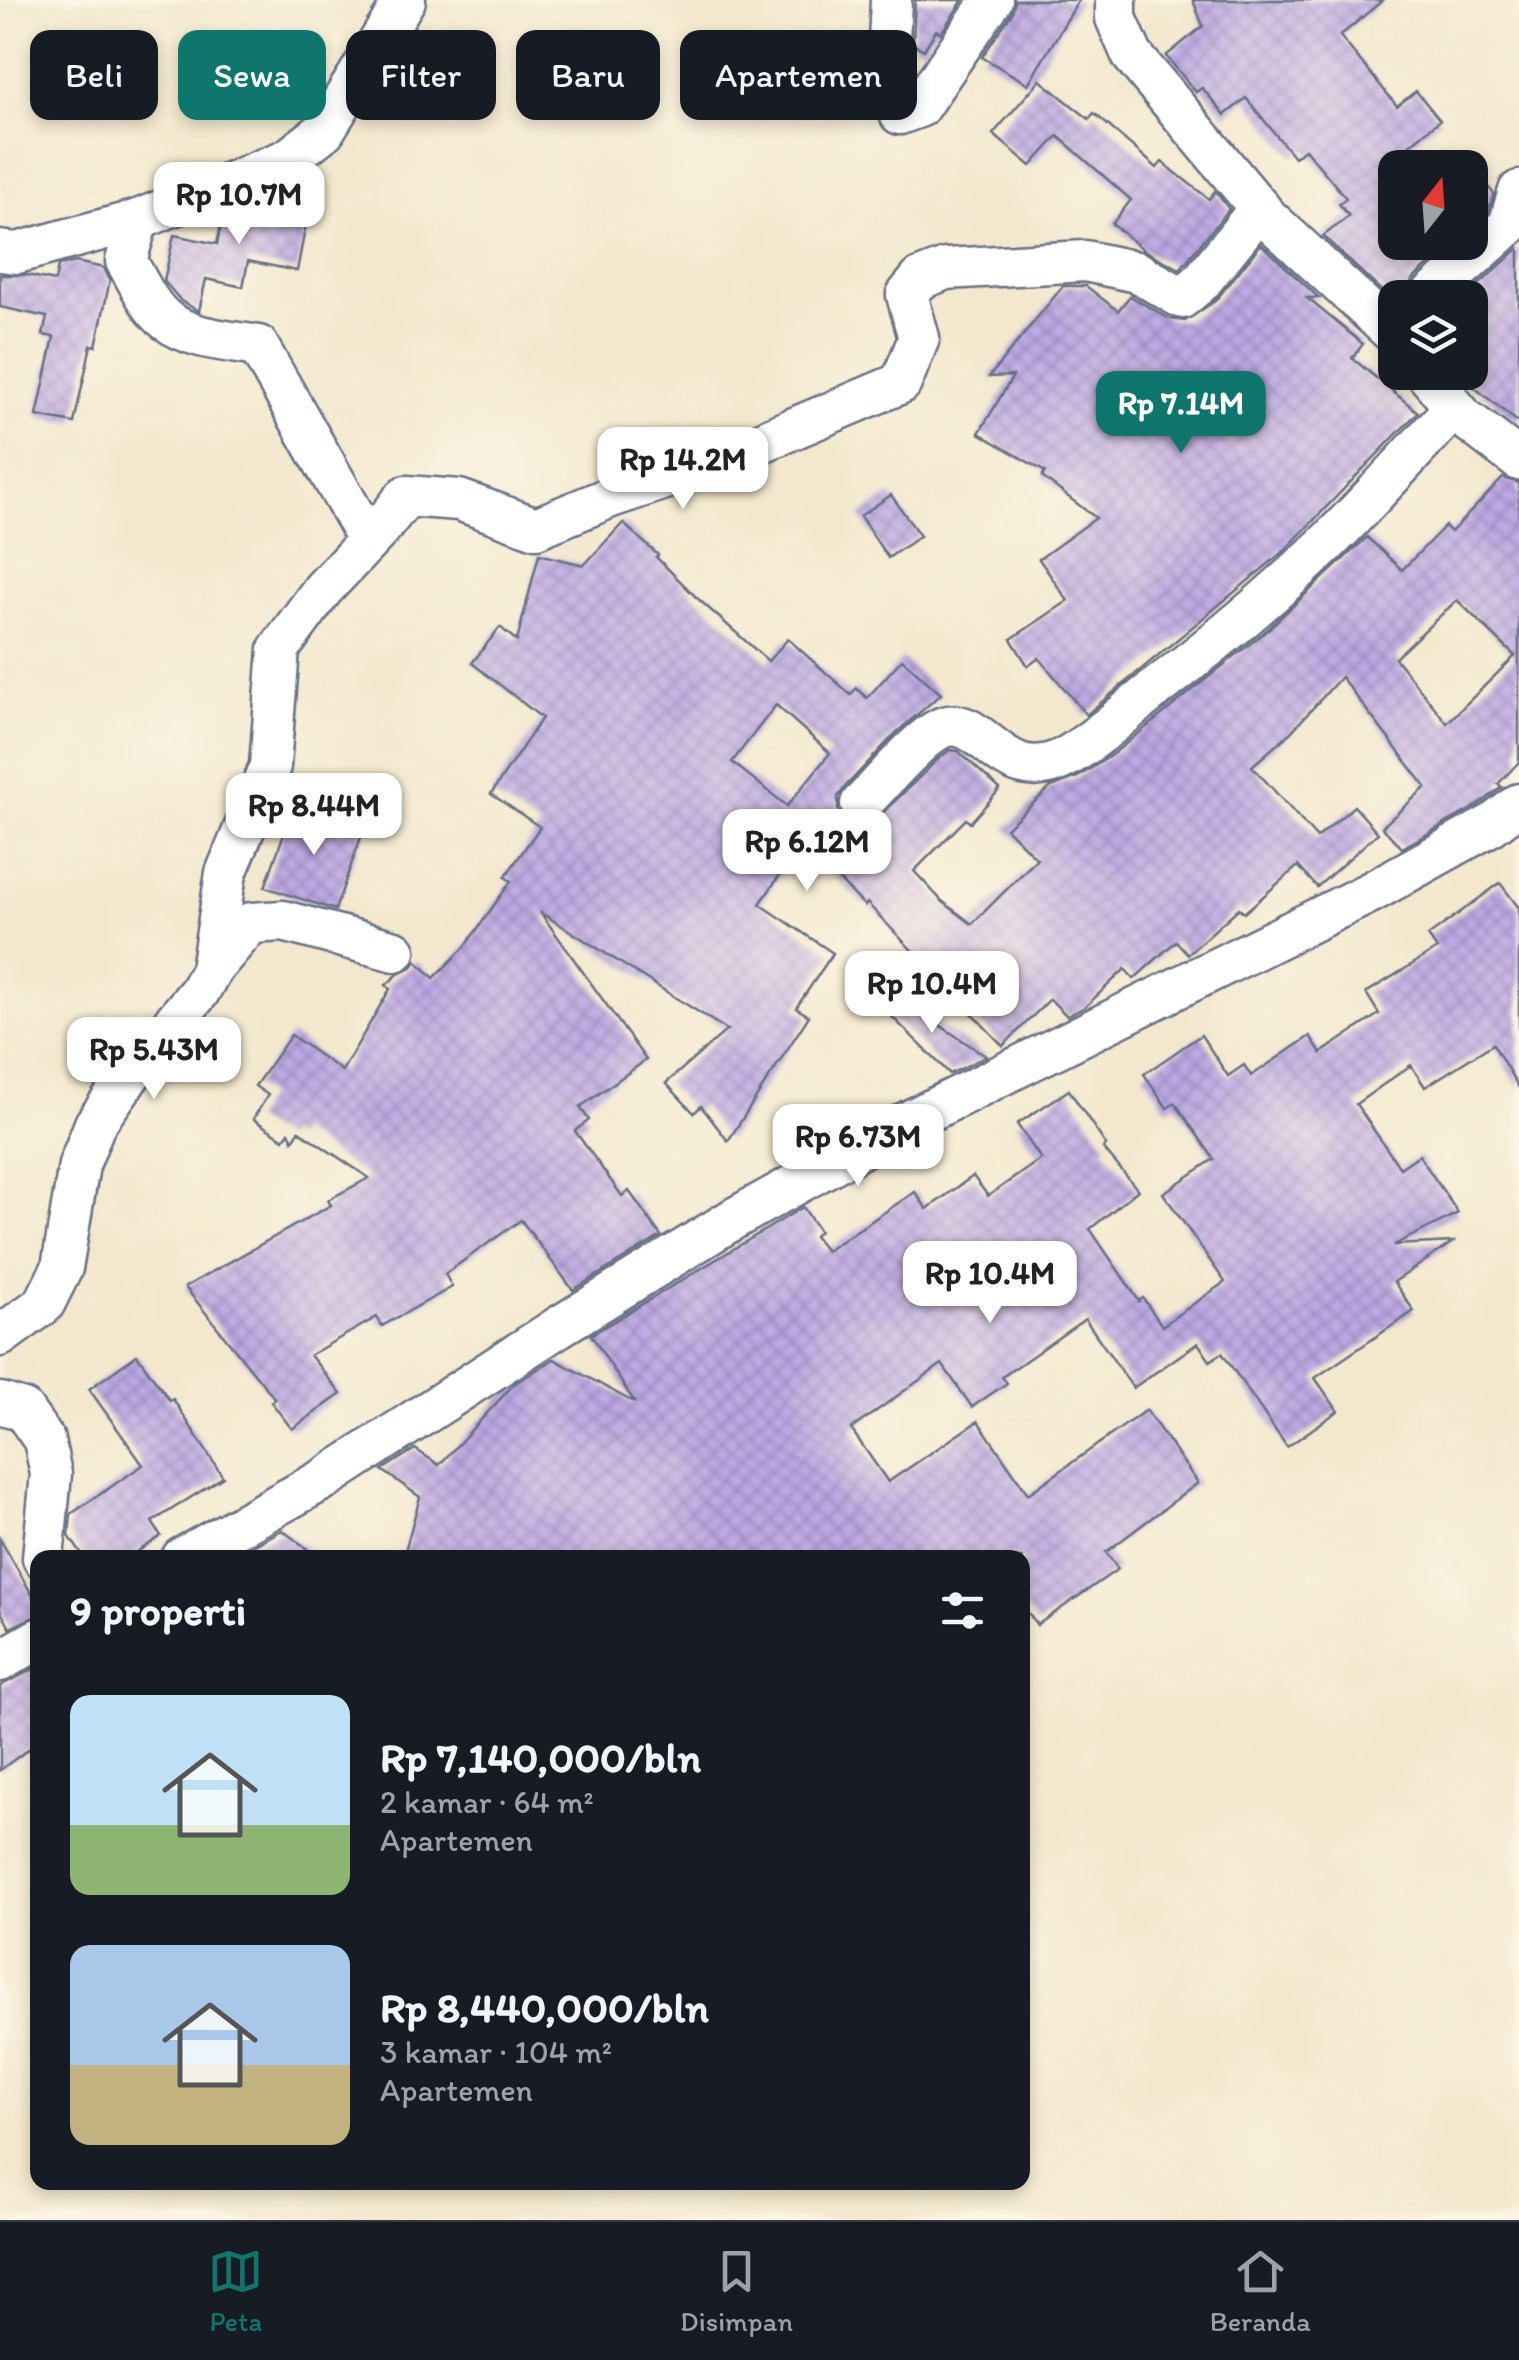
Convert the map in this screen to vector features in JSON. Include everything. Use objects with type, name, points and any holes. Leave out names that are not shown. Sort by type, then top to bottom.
[{"type":"street","points":[[0,251],[17,253],[138,220],[288,159],[324,131],[405,0]]},
{"type":"street","points":[[891,0],[888,61],[900,114],[919,107],[992,0]]},
{"type":"street","points":[[1116,0],[1116,18],[1132,55],[1260,208],[1378,317]]},
{"type":"street","points":[[1448,280],[1509,225],[1519,191]]},
{"type":"street","points":[[211,970],[226,873],[270,766],[279,649],[323,589],[406,496],[459,500],[536,528],[611,496],[697,469],[902,383],[919,338],[906,295],[920,279],[946,269],[1085,261],[1136,272],[1182,298],[1200,283],[1260,208]]},
{"type":"street","points":[[138,220],[126,261],[152,304],[168,322],[208,338],[258,346],[368,540]]},
{"type":"street","points":[[1440,390],[1454,408],[1519,460]]},
{"type":"street","points":[[861,804],[926,737],[941,727],[976,734],[1016,762],[1033,766],[1068,756],[1206,650],[1316,552],[1454,408]]},
{"type":"street","points":[[196,1550],[326,1478],[735,1218],[913,1119],[1373,891],[1493,824],[1519,804]]},
{"type":"street","points":[[0,1336],[44,1304],[62,1268],[79,1165],[95,1124],[250,923],[283,921],[395,951]]},
{"type":"street","points":[[0,1403],[23,1410],[44,1440],[51,1474],[44,1550]]},
{"type":"street","points":[[0,1661],[30,1644]]},
{"type":"building","points":[[915,0],[963,0],[924,50],[917,46],[917,30],[914,30]]},
{"type":"building","points":[[1015,0],[1079,0],[1028,84],[982,57],[1012,13]]},
{"type":"building","points":[[1193,0],[1383,0],[1340,36],[1397,106],[1416,91],[1440,120],[1404,150],[1378,150],[1378,260],[1434,260],[1412,280],[1378,280],[1378,288],[1323,236],[1349,216],[1339,204],[1346,198],[1305,149],[1294,157],[1246,98],[1225,115],[1202,88],[1196,92],[1166,56],[1203,26]]},
{"type":"building","points":[[1040,80],[1089,119],[1094,113],[1157,168],[1162,162],[1209,199],[1215,191],[1229,209],[1180,269],[1144,250],[1112,224],[1131,200],[1058,136],[1031,166],[993,134]]},
{"type":"building","points":[[1488,187],[1494,194],[1488,212]]},
{"type":"building","points":[[272,196],[310,203],[297,271],[248,261],[243,287],[206,279],[199,311],[181,301],[164,281],[174,235],[217,244],[224,211],[256,198],[271,200]]},
{"type":"building","points":[[1261,244],[1319,298],[1307,298],[1363,344],[1352,358],[1378,379],[1378,390],[1391,390],[1418,412],[1284,551],[1086,715],[1039,658],[1028,666],[1011,639],[1068,601],[1039,559],[1096,518],[1042,477],[1045,472],[979,433],[1013,376],[989,377],[1063,286],[1086,286],[1118,311],[1130,296],[1170,319],[1185,321],[1215,301]]},
{"type":"building","points":[[1519,248],[1519,423],[1478,390],[1488,390],[1488,280],[1484,280]]},
{"type":"building","points":[[76,262],[104,268],[110,280],[74,423],[37,416],[54,337],[43,335],[47,317],[0,307],[0,275],[55,281],[58,266]]},
{"type":"building","points":[[1503,478],[1519,483],[1519,762],[1498,784],[1502,787],[1480,804],[1402,848],[1382,827],[1426,787],[1341,677],[1290,733],[1252,766],[1317,838],[1354,806],[1378,833],[1317,887],[1298,866],[1244,913],[1239,908],[1188,954],[1176,941],[1134,979],[1125,969],[1085,1007],[1067,1016],[1050,999],[1003,1046],[867,903],[865,906],[799,847],[760,904],[833,953],[796,1008],[809,1016],[728,1141],[701,1106],[694,1113],[666,1083],[727,1030],[540,912],[646,1060],[580,1107],[589,1120],[575,1131],[622,1196],[629,1191],[661,1236],[573,1290],[521,1220],[445,1274],[452,1287],[382,1326],[377,1317],[310,1355],[341,1394],[292,1429],[271,1402],[275,1399],[185,1287],[331,1205],[328,1200],[369,1178],[299,1131],[293,1140],[289,1132],[284,1139],[253,1119],[268,1095],[255,1086],[291,1035],[342,1071],[390,989],[386,985],[416,961],[434,978],[464,948],[511,881],[505,877],[540,827],[491,794],[542,718],[472,663],[500,627],[517,641],[539,554],[584,565],[623,523],[696,597],[768,661],[788,639],[851,695],[856,688],[867,698],[902,659],[941,694],[896,733],[844,788],[838,797],[838,810],[854,827],[869,826],[939,758],[950,750],[958,751],[1000,789],[970,823],[966,819],[914,871],[942,901],[972,924],[1037,859],[1006,828],[1051,787],[1078,777],[1113,754],[1267,630],[1367,537],[1402,570],[1445,526],[1451,532]],"holes":[[[1457,600],[1515,656],[1447,723],[1395,658]],[[776,705],[830,753],[787,806],[732,762]]]},
{"type":"building","points":[[891,495],[920,536],[888,558],[860,516]]},
{"type":"building","points":[[294,805],[364,829],[335,910],[265,887]]},
{"type":"building","points":[[1500,883],[1519,908],[1519,1088],[1493,1044],[1425,1087],[1411,1065],[1356,1104],[1400,1168],[1419,1155],[1458,1213],[1394,1245],[1453,1242],[1394,1282],[1414,1311],[1315,1378],[1338,1411],[1287,1447],[1222,1353],[1210,1361],[1198,1343],[1133,1388],[1085,1319],[1002,1377],[1007,1383],[972,1407],[942,1364],[851,1429],[888,1482],[978,1421],[1028,1494],[1146,1410],[1198,1483],[1106,1552],[1118,1569],[1037,1625],[1030,1616],[1030,1550],[405,1550],[420,1497],[382,1470],[415,1449],[439,1465],[514,1384],[554,1359],[635,1403],[591,1335],[803,1207],[819,1231],[814,1236],[826,1251],[915,1192],[927,1209],[973,1176],[988,1196],[1041,1159],[1017,1124],[1069,1090],[1106,1145],[1103,1148],[1138,1190],[1090,1229],[1139,1301],[1143,1298],[1162,1326],[1225,1282],[1163,1193],[1214,1159],[1175,1103],[1167,1108],[1144,1074],[1201,1035],[1228,1076],[1244,1065],[1251,1076],[1310,1036],[1321,1053],[1379,1014],[1366,993],[1437,949],[1428,936]]},
{"type":"building","points":[[890,992],[986,1056],[950,1074],[880,1005]]},
{"type":"building","points":[[137,1355],[170,1401],[173,1399],[223,1477],[152,1522],[161,1536],[140,1550],[79,1550],[69,1536],[71,1514],[143,1465],[89,1389]]},
{"type":"building","points":[[282,1530],[309,1550],[246,1550]]},
{"type":"building","points":[[0,1539],[30,1591],[30,1619],[10,1628],[0,1610]]},
{"type":"building","points":[[30,1671],[30,1748],[0,1770],[0,1686]]}]
